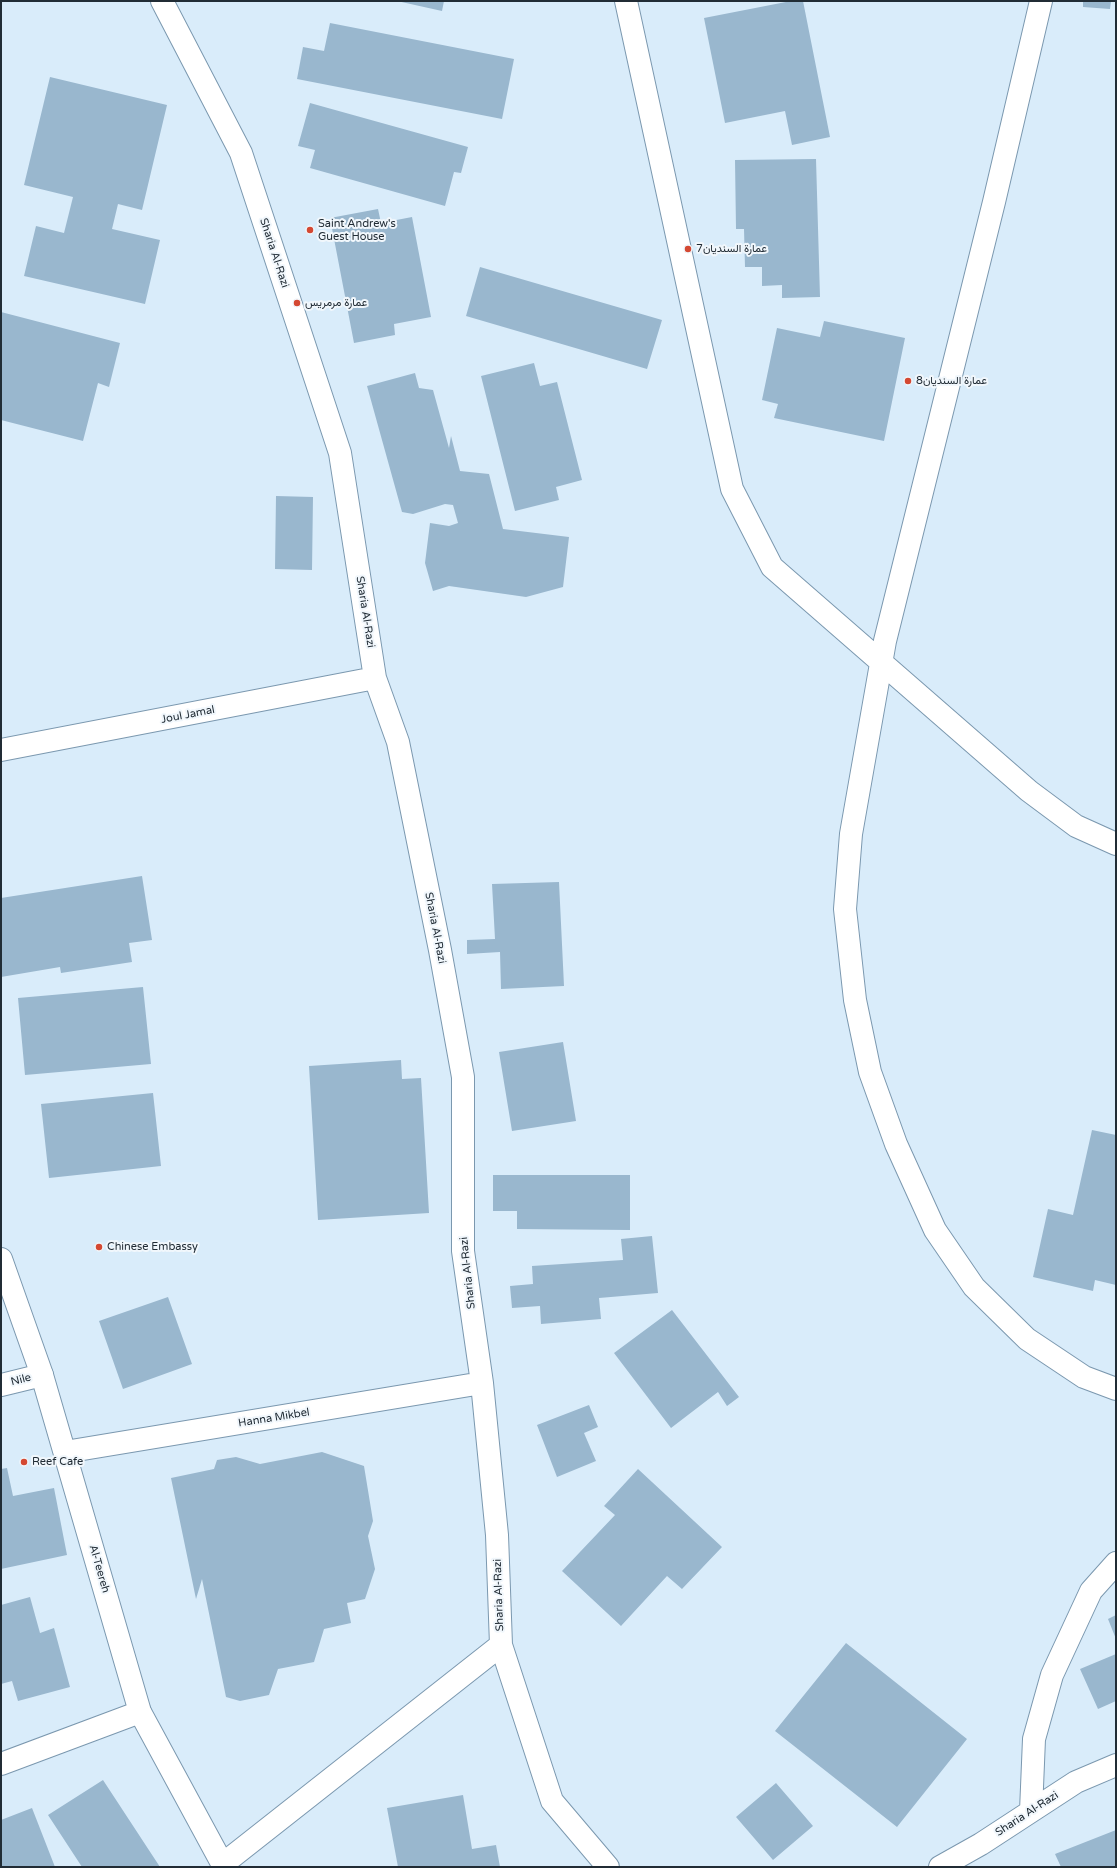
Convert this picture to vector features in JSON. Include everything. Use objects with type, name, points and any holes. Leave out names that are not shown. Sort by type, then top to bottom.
[{"type":"street","name":"Sharia Al-Razi","points":[[162,1],[240,153],[340,453],[375,678],[398,742],[440,950],[463,1077],[463,1251],[482,1383],[497,1535],[501,1645],[552,1801],[608,1867]]},
{"type":"street","points":[[626,1],[732,489],[772,567],[1029,791],[1076,826],[1116,844]]},
{"type":"street","points":[[1041,1],[994,202],[881,663],[851,834],[845,909],[855,1000],[870,1072],[896,1144],[935,1230],[974,1287],[1027,1339],[1084,1377],[1116,1388]]},
{"type":"street","name":"Joul Jamal","points":[[1,750],[375,678]]},
{"type":"street","name":"Al-Teereh","points":[[1,1259],[42,1375],[140,1712],[223,1865]]},
{"type":"street","name":"Nile","points":[[1,1385],[42,1375]]},
{"type":"street","name":"Hanna Mikbel","points":[[65,1452],[482,1383]]},
{"type":"street","points":[[1032,1811],[1034,1739],[1052,1675],[1090,1591],[1116,1563]]},
{"type":"street","points":[[223,1865],[501,1645]]},
{"type":"street","points":[[1,1764],[140,1712]]},
{"type":"street","name":"Sharia Al-Razi","points":[[940,1867],[981,1844],[1076,1782],[1116,1765]]},
{"type":"building","points":[[397,1],[444,1],[442,11]]},
{"type":"building","points":[[791,1],[803,1],[830,137],[792,145],[785,111],[725,123],[704,18]]},
{"type":"building","points":[[1083,1],[1111,1],[1110,9],[1083,7]]},
{"type":"building","points":[[330,23],[514,59],[502,119],[297,79],[303,47],[324,51]]},
{"type":"building","points":[[50,77],[167,105],[142,210],[118,204],[112,229],[160,240],[145,304],[24,276],[36,226],[64,233],[73,197],[24,185]]},
{"type":"building","points":[[310,103],[468,147],[461,173],[454,172],[445,206],[310,168],[315,150],[298,146]]},
{"type":"building","points":[[816,159],[820,297],[782,298],[782,285],[762,286],[762,267],[745,267],[744,229],[736,229],[735,160]]},
{"type":"building","points":[[378,209],[381,223],[412,217],[431,317],[394,324],[395,335],[354,343],[330,218]]},
{"type":"building","points":[[480,267],[662,320],[647,369],[466,316]]},
{"type":"building","points":[[1,312],[120,343],[109,387],[98,383],[83,441],[1,420]]},
{"type":"building","points":[[824,321],[905,338],[884,441],[774,418],[778,404],[762,400],[777,328],[820,337]]},
{"type":"building","points":[[534,363],[540,386],[557,382],[582,480],[556,487],[559,500],[515,511],[481,376]]},
{"type":"building","points":[[415,373],[419,388],[433,390],[449,448],[451,436],[460,471],[489,474],[503,529],[569,537],[563,587],[526,597],[449,586],[433,591],[425,563],[430,523],[449,526],[458,523],[453,505],[445,504],[413,514],[402,512],[367,386]]},
{"type":"building","points":[[276,496],[313,497],[312,570],[275,569]]},
{"type":"building","points":[[142,876],[152,940],[129,943],[132,962],[61,973],[60,967],[1,977],[1,898]]},
{"type":"building","points":[[559,882],[564,986],[501,989],[500,952],[467,954],[467,940],[495,939],[492,884]]},
{"type":"building","points":[[143,987],[151,1064],[25,1075],[18,998]]},
{"type":"building","points":[[563,1042],[576,1121],[512,1131],[499,1052]]},
{"type":"building","points":[[401,1060],[402,1079],[421,1078],[429,1213],[318,1220],[309,1066]]},
{"type":"building","points":[[153,1093],[161,1166],[49,1178],[41,1104]]},
{"type":"building","points":[[1092,1130],[1116,1135],[1116,1285],[1095,1280],[1093,1291],[1033,1277],[1048,1209],[1073,1215]]},
{"type":"building","points":[[493,1175],[630,1175],[630,1230],[517,1229],[517,1211],[493,1211]]},
{"type":"building","points":[[652,1236],[658,1293],[599,1298],[601,1319],[541,1324],[540,1306],[512,1308],[510,1286],[533,1284],[532,1266],[623,1260],[621,1239]]},
{"type":"building","points":[[168,1297],[192,1364],[123,1389],[99,1321]]},
{"type":"building","points":[[672,1310],[739,1397],[727,1406],[718,1392],[671,1428],[614,1353]]},
{"type":"building","points":[[589,1405],[598,1427],[584,1433],[596,1461],[557,1477],[537,1425]]},
{"type":"building","points":[[322,1452],[364,1466],[373,1521],[368,1536],[375,1569],[365,1599],[347,1603],[351,1623],[324,1629],[314,1662],[278,1669],[269,1695],[240,1701],[226,1697],[202,1579],[196,1599],[171,1478],[214,1469],[217,1460],[236,1457],[260,1464]]},
{"type":"building","points":[[7,1468],[13,1496],[54,1488],[67,1555],[1,1569],[1,1469]]},
{"type":"building","points":[[638,1469],[722,1547],[682,1589],[667,1576],[621,1626],[562,1571],[615,1515],[604,1506]]},
{"type":"building","points":[[30,1597],[40,1633],[54,1628],[70,1687],[18,1701],[12,1681],[1,1684],[1,1605]]},
{"type":"building","points":[[1116,1615],[1116,1639],[1108,1619]]},
{"type":"building","points":[[846,1643],[967,1739],[897,1827],[775,1731]]},
{"type":"building","points":[[1116,1654],[1116,1701],[1098,1709],[1080,1669]]},
{"type":"building","points":[[103,1780],[160,1867],[82,1867],[48,1815]]},
{"type":"building","points":[[776,1783],[813,1826],[773,1860],[736,1817]]},
{"type":"building","points":[[463,1795],[472,1849],[496,1845],[500,1867],[398,1867],[387,1808]]},
{"type":"building","points":[[32,1808],[55,1867],[1,1867],[1,1820]]},
{"type":"building","points":[[1116,1830],[1116,1867],[1061,1867],[1055,1854]]},
{"type":"place","name":"Saint Andrew's Guest House","points":[[310,230]]},
{"type":"place","name":"عمارة السنديان7","points":[[688,249]]},
{"type":"place","name":"عمارة مرمريس","points":[[297,303]]},
{"type":"place","name":"عمارة السنديان8","points":[[908,381]]},
{"type":"place","name":"Chinese Embassy","points":[[99,1247]]},
{"type":"place","name":"Reef Cafe","points":[[24,1462]]}]
